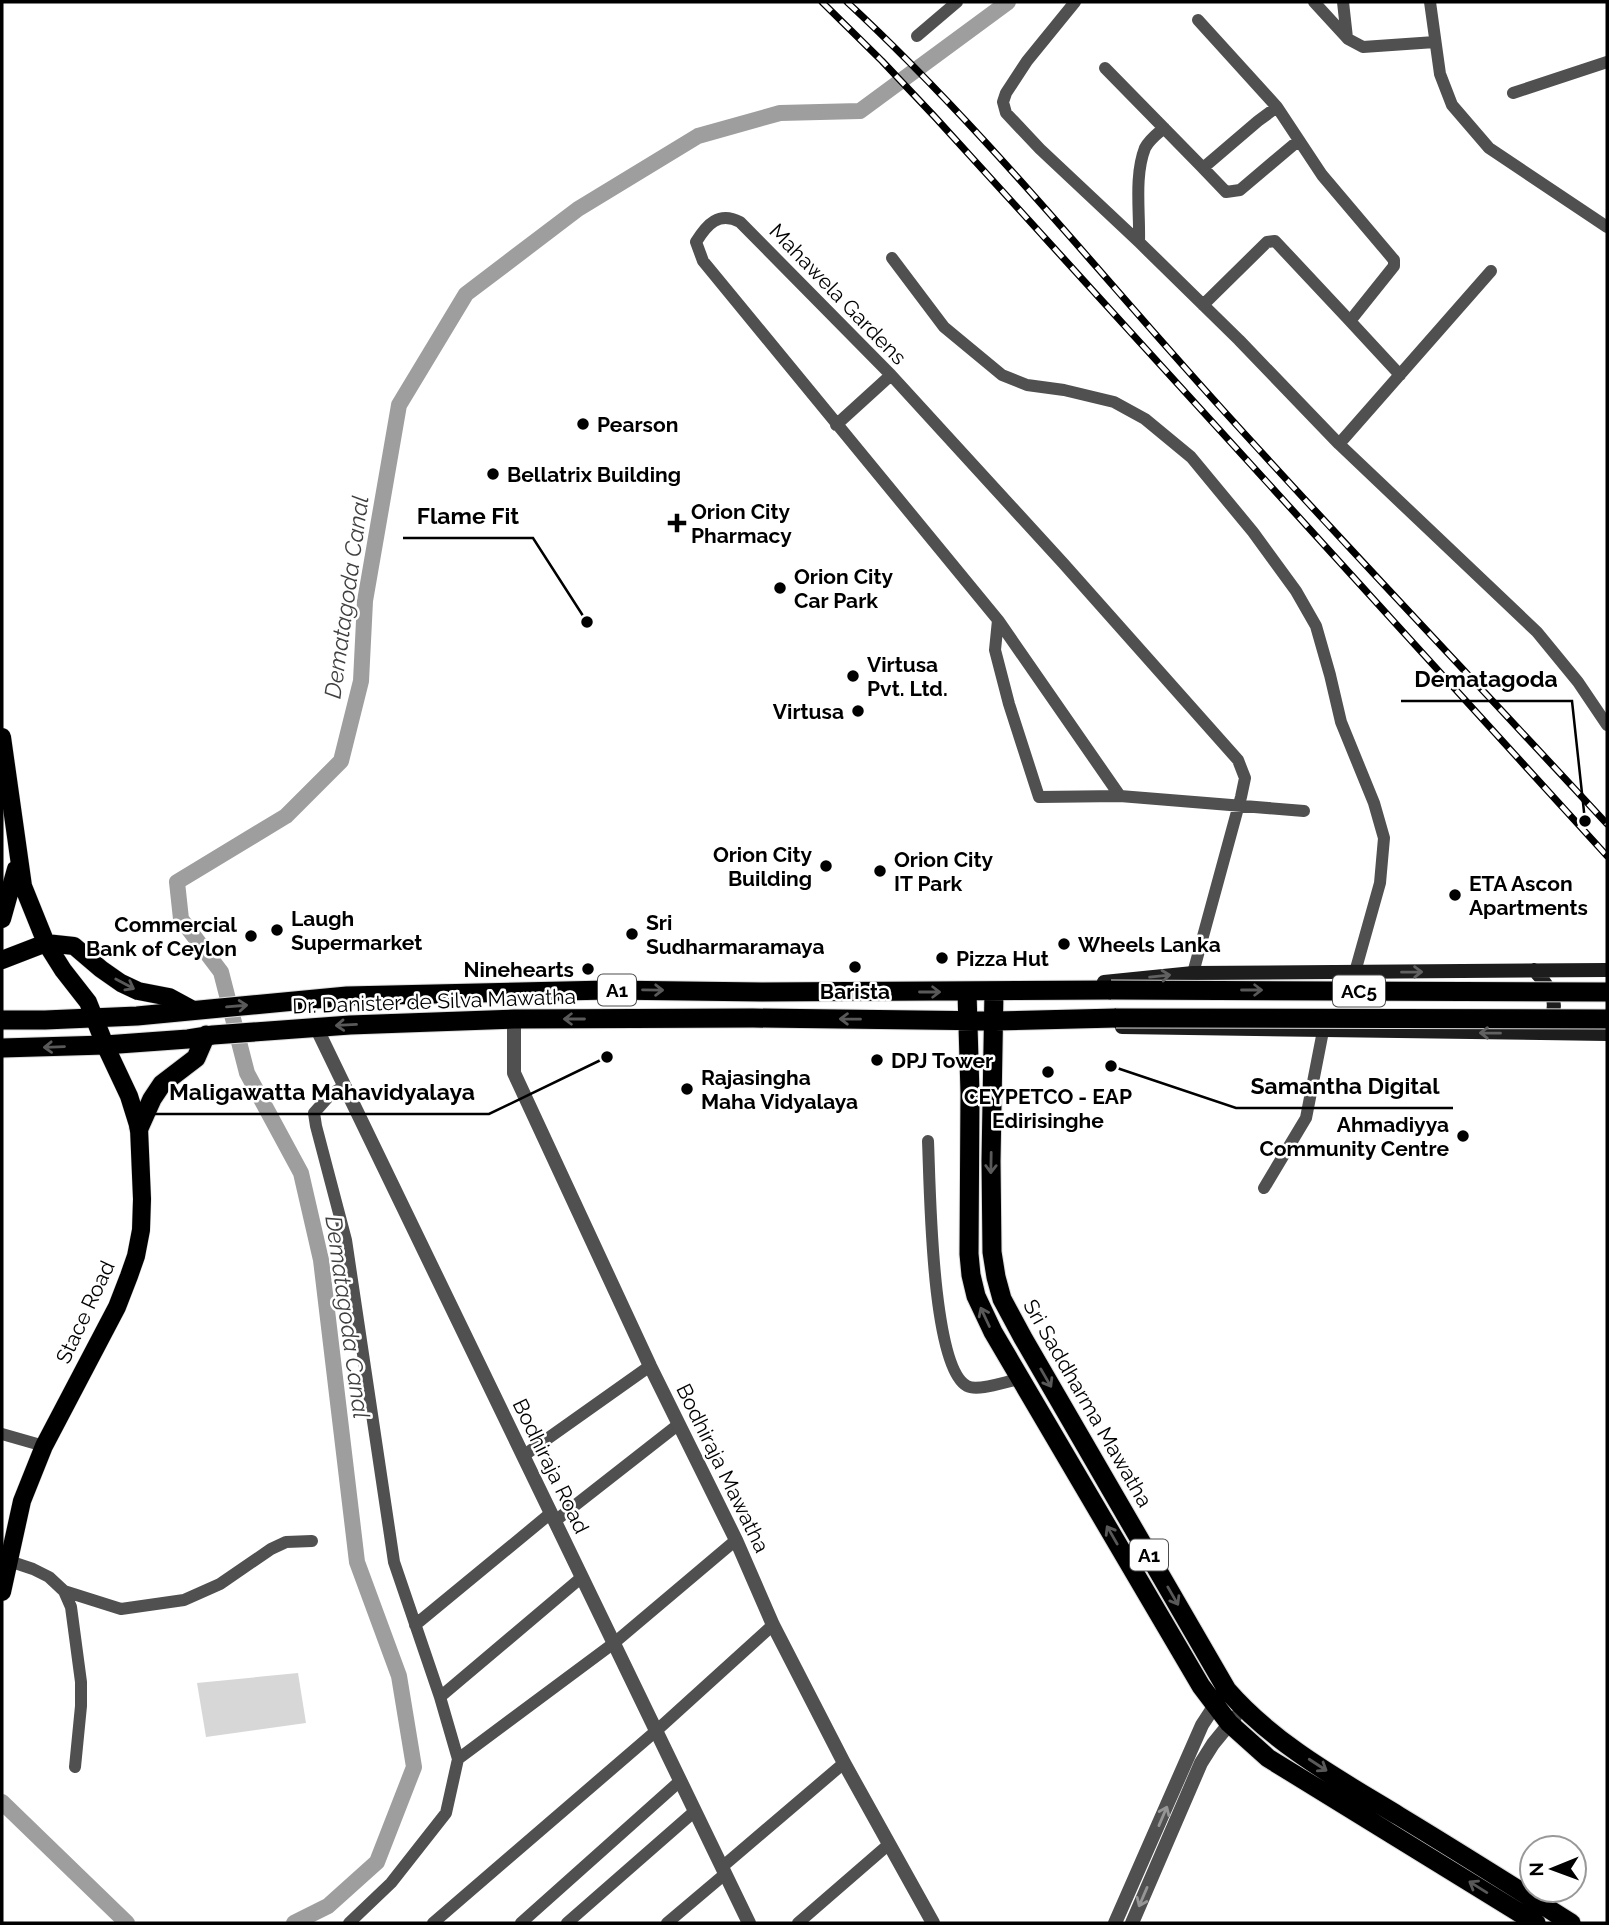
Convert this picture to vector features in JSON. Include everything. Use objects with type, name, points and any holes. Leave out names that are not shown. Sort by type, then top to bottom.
[{"type":"highway","name":"Dr. Danister de Silva Mawatha","points":[[2,1020],[137,1016],[347,996],[618,990],[994,991]]},
{"type":"highway","name":"AC5","points":[[994,991],[1607,992]]},
{"type":"highway","name":"Sri Saddharma Mawatha","points":[[994,991],[991,1226],[994,1265],[1002,1299],[1227,1690],[1242,1708],[1273,1736],[1571,1923]]},
{"type":"highway","name":"A1","points":[[967,992],[970,1093],[968,1217],[971,1275],[981,1307],[1020,1379],[1171,1637],[1214,1705],[1229,1723],[1268,1758],[1536,1923]]},
{"type":"highway","name":"AC5","points":[[995,1021],[1116,1018],[1607,1019]]},
{"type":"highway","name":"Dr. Danister de Silva Mawatha","points":[[2,1049],[105,1045],[316,1027],[514,1019],[995,1021]]},
{"type":"highway","points":[[139,1128],[162,1084],[195,1058],[210,1035]]},
{"type":"main road","name":"Stace Road","points":[[2,737],[23,886],[46,943],[88,1002],[126,1087],[139,1128],[142,1199],[141,1230],[136,1255],[117,1307],[44,1446],[22,1501],[2,1592]]},
{"type":"main road","points":[[2,919],[18,860]]},
{"type":"main road","points":[[2,960],[46,943],[74,946],[101,970],[121,983],[138,991],[169,997],[200,1009]]},
{"type":"main road","points":[[1531,1034],[1549,1021],[1554,1012],[1548,988],[1534,970]]},
{"type":"main road","points":[[1019,991],[1193,973],[1607,970]]},
{"type":"main road","points":[[1030,1020],[1113,1027],[1607,1034]]},
{"type":"street","points":[[917,36],[957,2]]},
{"type":"street","points":[[1075,2],[1027,61],[1006,93],[1003,102],[1006,113],[1203,305],[1339,444],[1537,632],[1578,682],[1607,725]]},
{"type":"street","points":[[1314,2],[1348,39],[1363,47],[1435,42]]},
{"type":"street","points":[[1343,2],[1348,39]]},
{"type":"street","points":[[1430,2],[1440,74],[1452,105],[1489,148],[1607,227]]},
{"type":"street","points":[[1198,20],[1277,107],[1322,175],[1394,260],[1394,266],[1350,321]]},
{"type":"street","points":[[1513,93],[1607,62]]},
{"type":"street","points":[[1105,68],[1226,192],[1240,190],[1298,141]]},
{"type":"street","points":[[1203,168],[1277,107]]},
{"type":"street","points":[[1139,242],[1139,175],[1146,146],[1164,128]]},
{"type":"street","name":"Mahawela Gardens","points":[[1120,796],[998,620],[703,261],[695,242],[704,229],[716,220],[731,217],[740,222],[891,375],[1238,760],[1245,778],[1193,973]]},
{"type":"street","points":[[1203,305],[1267,242],[1275,241],[1400,375]]},
{"type":"street","points":[[892,258],[944,327],[1002,375],[1027,385],[1064,390],[1114,402],[1145,419],[1191,457],[1253,532],[1296,591],[1316,626],[1341,722],[1374,803],[1384,838],[1380,883],[1355,972]]},
{"type":"street","points":[[1339,444],[1491,271]]},
{"type":"street","points":[[836,425],[891,375]]},
{"type":"street","points":[[998,620],[995,650],[1039,797],[1120,796],[1304,811]]},
{"type":"street","name":"Bodhiraja Mawatha","points":[[514,1019],[514,1073],[650,1366],[736,1540],[773,1625],[888,1845],[933,1923]]},
{"type":"street","name":"Bodhiraja Road","points":[[316,1027],[749,1923]]},
{"type":"street","points":[[1264,1188],[1306,1118],[1323,1031]]},
{"type":"street","points":[[344,1086],[330,1095],[314,1113],[346,1240],[394,1562],[458,1759],[446,1813],[391,1883],[349,1923]]},
{"type":"street","points":[[928,1141],[936,1292],[952,1368],[968,1387],[976,1388],[1020,1379]]},
{"type":"street","points":[[523,1456],[650,1366]]},
{"type":"street","points":[[415,1625],[553,1517],[679,1424]]},
{"type":"street","points":[[2,1434],[44,1446]]},
{"type":"street","points":[[458,1759],[614,1643],[736,1540]]},
{"type":"street","points":[[64,1591],[121,1609],[184,1600],[220,1584],[271,1549],[286,1542],[312,1541]]},
{"type":"street","points":[[9,1561],[49,1577],[64,1591],[71,1607],[81,1682],[75,1767]]},
{"type":"street","points":[[440,1697],[582,1577]]},
{"type":"street","points":[[433,1923],[656,1731],[773,1625]]},
{"type":"street","points":[[1132,1923],[1197,1737],[1214,1705],[1227,1690]]},
{"type":"street","points":[[1115,1923],[1213,1744],[1242,1708]]},
{"type":"street","points":[[667,1923],[844,1763]]},
{"type":"street","points":[[521,1923],[680,1781]]},
{"type":"street","points":[[567,1923],[695,1811]]},
{"type":"street","points":[[798,1923],[888,1845]]},
{"type":"shaded area","points":[[298,1673],[306,1723],[206,1737],[197,1683]]},
{"type":"waterway","name":"Dematagoda Canal","points":[[294,1923],[328,1906],[377,1862],[414,1767],[399,1676],[357,1562],[321,1260],[301,1173],[247,1073],[221,972],[181,919],[177,882],[286,816],[341,761],[361,681],[365,601],[399,405],[466,294],[578,209],[698,136],[780,113],[860,111],[1008,2]]},
{"type":"waterway","points":[[2,1802],[127,1923]]},
{"type":"railway","points":[[822,2],[934,116],[1607,856]]},
{"type":"railway","points":[[847,2],[989,146],[1262,452],[1607,824]]},
{"type":"place","name":"Pearson","points":[[583,424]]},
{"type":"place","name":"Bellatrix Building","points":[[493,474]]},
{"type":"place","name":"Orion City Pharmacy","points":[[677,523]]},
{"type":"place","name":"Orion City Car Park","points":[[780,588]]},
{"type":"place","name":"Flame Fit","points":[[587,622]]},
{"type":"place","name":"Virtusa Pvt. Ltd.","points":[[853,676]]},
{"type":"place","name":"Virtusa","points":[[858,711]]},
{"type":"place","name":"Dematagoda","points":[[1585,821]]},
{"type":"place","name":"Orion City Building","points":[[826,866]]},
{"type":"place","name":"Orion City IT Park","points":[[880,871]]},
{"type":"place","name":"ETA Ascon Apartments","points":[[1455,895]]},
{"type":"place","name":"Laugh Supermarket","points":[[277,930]]},
{"type":"place","name":"Sri Sudharmaramaya","points":[[632,934]]},
{"type":"place","name":"Commercial Bank of Ceylon","points":[[251,936]]},
{"type":"place","name":"Wheels Lanka","points":[[1064,944]]},
{"type":"place","name":"Pizza Hut","points":[[942,958]]},
{"type":"place","name":"Barista","points":[[855,967]]},
{"type":"place","name":"Ninehearts","points":[[588,969]]},
{"type":"place","name":"Maligawatta Mahavidyalaya","points":[[607,1057]]},
{"type":"place","name":"DPJ Tower","points":[[877,1060]]},
{"type":"place","name":"Samantha Digital","points":[[1111,1066]]},
{"type":"place","name":"CEYPETCO - EAP Edirisinghe","points":[[1048,1072]]},
{"type":"place","name":"Rajasingha Maha Vidyalaya","points":[[687,1089]]},
{"type":"place","name":"Ahmadiyya Community Centre","points":[[1463,1136]]}]
